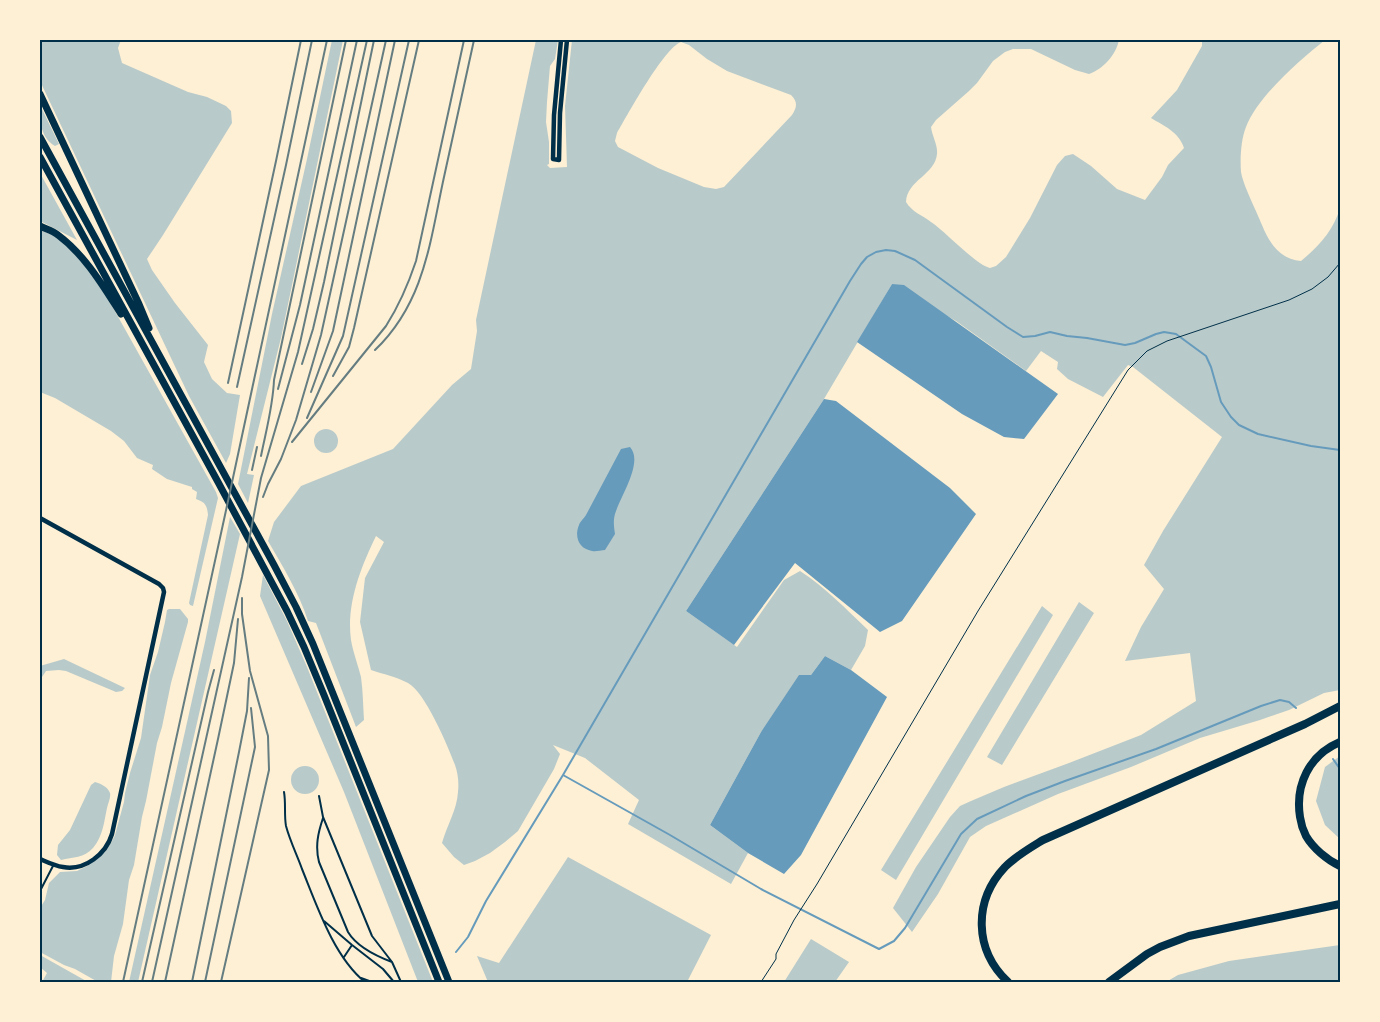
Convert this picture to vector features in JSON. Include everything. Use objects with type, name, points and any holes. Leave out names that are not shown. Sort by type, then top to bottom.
[{"type":"highway","points":[[40,94],[139,304],[163,361]]},
{"type":"highway","points":[[40,137],[296,607],[313,644],[449,982]]},
{"type":"highway","points":[[40,157],[270,578],[304,648],[438,982]]},
{"type":"highway","points":[[40,226],[56,233],[75,250],[111,299],[154,366]]},
{"type":"highway","points":[[1008,982],[993,964],[985,946],[981,928],[983,906],[990,888],[1006,866],[1026,850],[1043,840],[1306,724],[1340,706]]},
{"type":"highway","points":[[1340,742],[1323,751],[1304,777],[1299,798],[1299,811],[1306,837],[1320,853],[1334,864],[1340,866]]},
{"type":"highway","points":[[1109,982],[1147,954],[1189,936],[1340,904]]},
{"type":"street","points":[[562,40],[554,115],[553,159],[559,160],[560,113],[567,40]]},
{"type":"street","points":[[40,518],[159,584],[164,592],[108,845],[100,854],[83,865],[71,868],[40,859]]},
{"type":"lane","points":[[284,792],[289,836],[322,920],[344,957],[359,978],[365,982]]},
{"type":"lane","points":[[319,796],[323,817],[372,936],[392,962],[400,982]]},
{"type":"lane","points":[[323,817],[318,838],[317,852],[319,862],[348,932],[374,955],[392,962]]},
{"type":"lane","points":[[40,891],[54,864]]},
{"type":"lane","points":[[322,920],[383,969],[394,982]]},
{"type":"lane","points":[[344,957],[352,945]]},
{"type":"lane","points":[[359,978],[372,982]]},
{"type":"path","points":[[761,982],[776,959],[776,954],[804,903],[978,611],[1128,370],[1147,351],[1168,341],[1280,304],[1312,289],[1340,263]]},
{"type":"shaded area","points":[[40,40],[121,40],[118,48],[122,63],[188,92],[207,97],[226,106],[231,111],[232,123],[147,259],[152,270],[175,303],[208,345],[204,362],[212,379],[227,393],[240,395],[230,454],[226,463],[189,396],[40,81]]},
{"type":"shaded area","points":[[332,40],[343,40],[281,338],[247,474],[254,475],[248,503],[238,484],[272,314]]},
{"type":"shaded area","points":[[536,40],[558,40],[555,59],[550,66],[547,102],[546,122],[549,142],[549,164],[547,165],[550,168],[567,167],[565,106],[572,40],[1119,40],[1115,51],[1108,61],[1099,69],[1089,74],[1075,70],[1031,49],[1013,49],[1005,52],[993,61],[977,83],[936,120],[931,127],[937,151],[935,161],[927,173],[911,188],[906,202],[914,211],[937,227],[969,255],[990,268],[996,266],[1006,257],[1030,218],[1057,165],[1065,156],[1073,154],[1091,166],[1117,189],[1145,200],[1162,177],[1168,165],[1184,148],[1182,142],[1175,134],[1151,118],[1177,90],[1202,46],[1202,40],[1325,40],[1280,80],[1252,115],[1243,137],[1241,172],[1244,184],[1272,244],[1282,254],[1294,260],[1301,261],[1325,238],[1334,224],[1340,208],[1340,690],[1324,693],[1289,710],[1260,720],[1200,738],[1131,767],[1058,794],[986,826],[970,837],[938,894],[912,932],[893,908],[916,867],[950,817],[960,806],[1004,787],[1141,735],[1196,701],[1190,653],[1125,661],[1141,627],[1164,589],[1144,565],[1222,437],[1133,367],[1128,365],[1103,397],[1068,379],[1057,369],[1058,362],[1041,351],[1026,371],[956,321],[892,284],[824,399],[686,611],[737,647],[784,580],[800,571],[827,591],[868,630],[865,646],[851,670],[825,656],[811,675],[761,732],[710,825],[748,853],[731,884],[628,824],[639,800],[585,758],[553,745],[560,754],[554,769],[518,831],[490,853],[464,865],[442,843],[456,805],[458,775],[442,733],[415,688],[399,679],[371,670],[360,622],[365,578],[384,542],[376,536],[360,573],[353,599],[350,626],[351,640],[361,677],[364,720],[356,727],[316,623],[308,621],[285,570],[268,541],[274,522],[301,486],[393,449],[452,385],[471,369],[477,331],[476,320]],"holes":[[[681,42],[689,45],[727,71],[791,95],[796,102],[792,115],[724,187],[716,189],[704,187],[658,168],[618,147],[615,141],[617,133],[638,97],[665,56]]]},
{"type":"shaded area","points":[[40,105],[59,144],[55,146],[46,138],[42,128]]},
{"type":"shaded area","points":[[40,173],[77,240],[40,221]]},
{"type":"shaded area","points":[[40,228],[70,249],[86,267],[107,297],[216,492],[218,498],[193,606],[189,603],[208,515],[205,504],[196,499],[197,492],[192,487],[167,479],[152,469],[153,465],[137,458],[124,441],[111,431],[55,398],[40,392]]},
{"type":"shaded area","points":[[326,429],[331,430],[337,436],[337,446],[331,452],[326,453],[321,452],[315,446],[314,441],[315,436],[321,430]]},
{"type":"shaded area","points":[[230,517],[240,534],[138,982],[129,982],[205,642]]},
{"type":"shaded area","points":[[263,575],[287,621],[307,667],[433,982],[418,982],[344,792],[260,596]]},
{"type":"shaded area","points":[[1079,602],[1094,613],[1002,765],[987,757]]},
{"type":"shaded area","points":[[1042,606],[1053,615],[896,880],[881,870]]},
{"type":"shaded area","points":[[180,609],[188,619],[188,622],[157,743],[134,865],[129,880],[123,924],[114,956],[111,982],[98,982],[40,952],[40,908],[45,900],[49,883],[60,872],[77,871],[87,866],[105,852],[115,835],[130,773],[141,738],[150,675],[158,652],[167,610]]},
{"type":"shaded area","points":[[64,659],[125,688],[122,691],[116,692],[66,671],[59,670],[46,671],[40,680],[40,666]]},
{"type":"shaded area","points":[[1340,756],[1340,839],[1325,825],[1316,801],[1325,767]]},
{"type":"shaded area","points":[[305,766],[315,770],[319,780],[315,790],[305,794],[295,790],[291,780],[295,770]]},
{"type":"shaded area","points":[[95,782],[106,787],[110,793],[103,829],[99,839],[86,854],[61,860],[57,855],[58,845],[70,830],[91,785]]},
{"type":"shaded area","points":[[568,857],[711,935],[687,982],[488,982],[477,956],[499,963]]},
{"type":"shaded area","points":[[811,939],[849,962],[835,982],[784,982]]},
{"type":"shaded area","points":[[1340,945],[1340,982],[1166,982],[1178,975],[1229,961]]},
{"type":"shaded area","points":[[40,955],[88,982],[42,982],[47,973],[40,967]]},
{"type":"water","points":[[892,284],[904,285],[1058,394],[1024,439],[1004,437],[962,414],[857,342]]},
{"type":"water","points":[[824,399],[836,401],[950,488],[976,514],[902,621],[880,632],[795,563],[734,645],[686,611]]},
{"type":"water","points":[[630,447],[634,453],[633,470],[615,514],[615,534],[605,550],[588,550],[581,545],[577,538],[579,525],[621,449]]},
{"type":"water","points":[[825,656],[851,670],[887,697],[801,855],[784,874],[748,853],[710,825],[761,732],[799,675],[811,675]]},
{"type":"waterway","points":[[456,952],[468,937],[486,901],[563,775],[850,281],[867,257],[876,252],[886,250],[895,251],[915,260],[1023,337],[1050,332],[1125,345],[1164,332],[1176,334],[1206,356],[1221,402],[1239,425],[1258,434],[1311,446],[1340,450]]},
{"type":"waterway","points":[[563,775],[761,889],[879,949],[894,941],[905,928],[961,834],[977,819],[1026,796],[1156,749],[1261,706],[1280,700],[1289,702],[1296,708]]},
{"type":"waterway","points":[[1333,759],[1340,769]]},
{"type":"railway","points":[[228,383],[301,40]]},
{"type":"railway","points":[[237,387],[312,40]]},
{"type":"railway","points":[[123,982],[327,40]]},
{"type":"railway","points":[[261,456],[271,409],[274,380],[346,40]]},
{"type":"railway","points":[[278,389],[300,305],[357,40]]},
{"type":"railway","points":[[152,982],[242,577],[261,478],[298,352],[367,40]]},
{"type":"railway","points":[[302,364],[313,329],[324,282],[374,40]]},
{"type":"railway","points":[[263,497],[281,459],[296,420],[321,335],[386,40]]},
{"type":"railway","points":[[311,392],[333,331],[395,40]]},
{"type":"railway","points":[[307,418],[343,336],[409,40]]},
{"type":"railway","points":[[333,376],[349,347],[354,328],[419,40]]},
{"type":"railway","points":[[292,442],[386,326],[407,286],[416,261],[464,40]]},
{"type":"railway","points":[[375,350],[392,331],[405,312],[423,270],[474,40]]},
{"type":"railway","points":[[252,470],[257,447]]},
{"type":"railway","points":[[221,982],[269,770],[268,736],[250,671],[242,614],[242,598]]},
{"type":"railway","points":[[165,982],[234,663],[238,619]]},
{"type":"railway","points":[[142,982],[214,670]]},
{"type":"railway","points":[[192,982],[247,711],[249,678]]},
{"type":"railway","points":[[205,982],[255,747],[251,708]]}]
